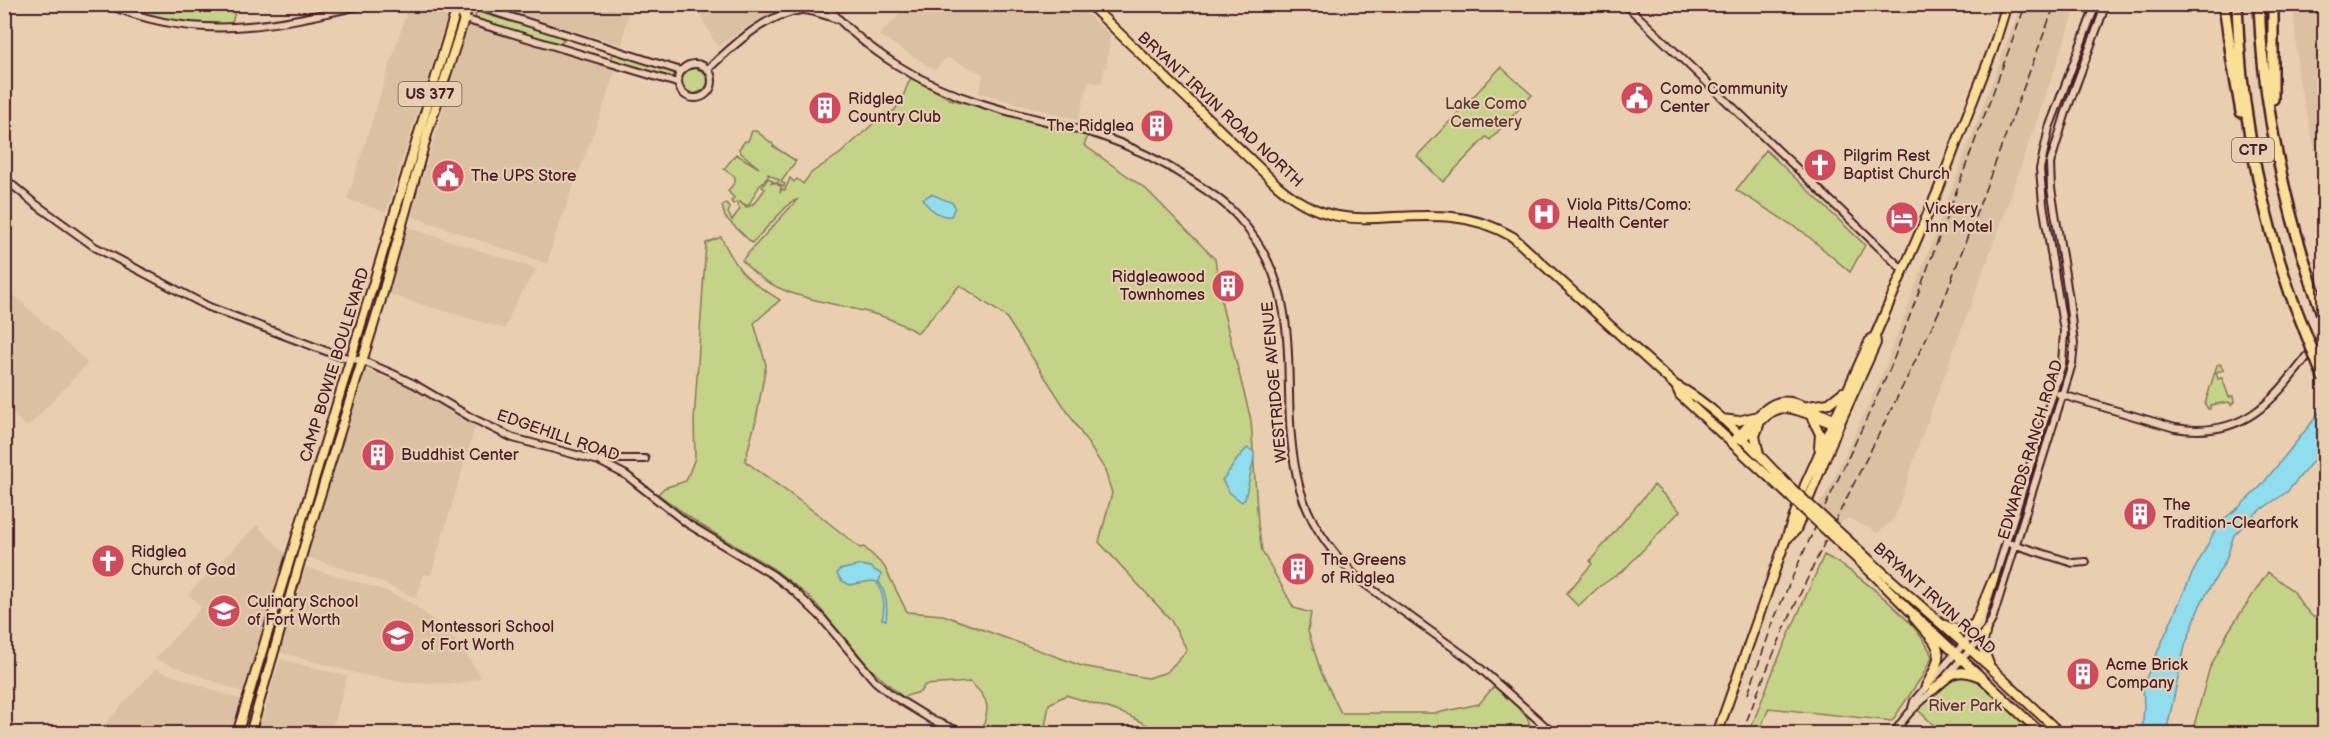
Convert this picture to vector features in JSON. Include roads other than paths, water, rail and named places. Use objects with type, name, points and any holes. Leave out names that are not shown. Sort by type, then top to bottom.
[{"type":"highway","points":[[2224,4],[2237,95],[2260,191]]},
{"type":"highway","name":"CTP","points":[[2237,4],[2246,104],[2260,191],[2271,236],[2290,293],[2325,380]]},
{"type":"highway","name":"CTP","points":[[2259,4],[2265,80],[2274,140],[2292,218],[2307,270],[2325,319]]},
{"type":"highway","points":[[2273,4],[2274,140]]},
{"type":"main road","name":"CAMP BOWIE BOULEVARD","points":[[250,734],[305,544],[332,463],[399,240],[428,131],[469,4]]},
{"type":"main road","name":"BRYANT IRVIN ROAD NORTH","points":[[1089,4],[1277,184],[1300,203],[1316,211],[1345,218],[1450,216],[1473,220],[1497,228],[1526,247],[1677,386],[1685,389],[1721,419],[1738,441],[1786,488]]},
{"type":"main road","points":[[1788,538],[1796,530],[1847,387],[1870,340],[1875,336],[1938,188],[1993,49],[2007,4]]},
{"type":"main road","name":"CAMP BOWIE BOULEVARD","points":[[237,734],[264,651],[349,358],[394,219],[457,6]]},
{"type":"main road","points":[[428,102],[433,106],[428,131]]},
{"type":"main road","points":[[1811,471],[1876,343],[1875,336]]},
{"type":"main road","name":"BRYANT IRVIN ROAD NORTH","points":[[1677,386],[1680,394],[1761,458],[1786,488]]},
{"type":"main road","points":[[1804,405],[1820,406],[1829,403],[1847,387]]},
{"type":"main road","points":[[1738,441],[1777,402],[1794,402],[1804,405],[1836,423]]},
{"type":"main road","points":[[1721,419],[1738,421],[1760,418],[1773,409],[1782,407],[1793,408],[1836,423]]},
{"type":"main road","points":[[1717,734],[1788,538],[1788,527],[1818,451],[1820,434],[1810,414]]},
{"type":"main road","points":[[1760,418],[1755,436],[1761,458]]},
{"type":"main road","points":[[321,460],[332,463]]},
{"type":"main road","name":"BRYANT IRVIN ROAD","points":[[1786,488],[1876,571],[1940,622],[2061,734]]},
{"type":"main road","name":"BRYANT IRVIN ROAD","points":[[1876,571],[1908,609],[2042,734]]},
{"type":"main road","points":[[1940,622],[1959,630],[1975,623],[1994,578]]},
{"type":"main road","points":[[1908,609],[1933,638],[1939,649],[1930,688]]},
{"type":"main road","points":[[1985,633],[1982,646],[1984,656],[1991,668]]},
{"type":"main road","points":[[264,651],[273,653]]},
{"type":"main road","points":[[1930,688],[1959,671],[1966,671],[1981,677]]},
{"type":"main road","points":[[249,698],[259,701]]},
{"type":"street","points":[[108,4],[149,19],[184,26],[224,29],[283,23],[368,4]]},
{"type":"street","points":[[443,4],[457,6],[469,4],[681,71]]},
{"type":"street","name":"WESTRIDGE AVENUE","points":[[825,4],[837,20],[891,60],[944,89],[979,103],[1100,135],[1124,145],[1170,166],[1218,198],[1238,216],[1260,245],[1274,271],[1283,298],[1287,332],[1292,448],[1304,501],[1318,528],[1348,569],[1362,582],[1472,661],[1554,734]]},
{"type":"street","points":[[1624,4],[1903,270]]},
{"type":"street","name":"EDWARDS RANCH ROAD","points":[[1930,688],[1956,652],[1980,625],[2062,364],[2064,331],[2040,169],[2049,128],[2096,4]]},
{"type":"street","name":"EDWARDS RANCH ROAD","points":[[1930,688],[1963,659],[1985,633],[1992,620],[2072,364],[2074,344],[2051,188],[2050,164],[2106,4]]},
{"type":"street","points":[[457,6],[464,19],[677,83],[684,95],[691,98],[699,98],[708,92],[712,84],[708,69]]},
{"type":"street","points":[[708,69],[750,33],[804,7],[837,20]]},
{"type":"street","points":[[677,83],[681,71],[693,64],[708,69]]},
{"type":"street","points":[[2049,128],[2060,131]]},
{"type":"street","name":"EDGEHILL ROAD","points":[[4,178],[95,247],[208,307],[320,349],[363,361],[414,384],[472,418],[513,438],[599,461],[626,474],[688,524],[773,575],[795,592],[820,615],[875,681],[893,696],[932,720],[966,734]]},
{"type":"street","points":[[2061,311],[2070,309]]},
{"type":"street","points":[[2053,392],[2175,428],[2192,431],[2230,426],[2255,414],[2267,404],[2325,335]]},
{"type":"street","points":[[599,461],[645,459]]},
{"type":"street","points":[[2029,471],[2032,478],[2031,500]]},
{"type":"street","points":[[2006,542],[2073,563],[2086,562]]},
{"type":"street","points":[[1894,734],[1912,708],[1914,701],[1930,688]]},
{"type":"street","points":[[1546,726],[1548,734]]},
{"type":"water","points":[[931,194],[953,203],[955,207],[951,216],[939,214],[928,206],[923,199]]},
{"type":"water","points":[[2324,407],[2324,448],[2287,492],[2256,513],[2234,535],[2226,560],[2200,605],[2185,646],[2166,733],[2142,733],[2143,685],[2191,576],[2219,523],[2261,486]]},
{"type":"water","points":[[1248,448],[1254,452],[1254,458],[1245,499],[1242,502],[1229,492],[1222,480]]},
{"type":"water","points":[[862,565],[881,574],[879,582],[886,600],[886,620],[882,619],[883,600],[877,582],[850,585],[842,581],[837,574],[839,570]]},
{"type":"railway","points":[[1748,694],[1775,617],[1799,562],[1890,369],[2026,4]]},
{"type":"railway","points":[[1742,734],[1763,679],[1811,571],[1941,307],[2055,4]]},
{"type":"place","name":"Como Community Center","points":[[1637,98]]},
{"type":"place","name":"Ridglea Country Club","points":[[825,108]]},
{"type":"place","name":"The Ridglea","points":[[1157,126]]},
{"type":"place","name":"Pilgrim Rest Baptist Church","points":[[1820,165]]},
{"type":"place","name":"The UPS Store","points":[[448,176]]},
{"type":"place","name":"Viola Pitts/Como: Health Center","points":[[1544,214]]},
{"type":"place","name":"Vickery Inn Motel","points":[[1902,218]]},
{"type":"place","name":"Ridgleawood Townhomes","points":[[1228,286]]},
{"type":"place","name":"Buddhist Center","points":[[378,455]]},
{"type":"place","name":"The Tradition-Clearfork","points":[[2140,514]]},
{"type":"place","name":"Ridglea Church of God","points":[[108,561]]},
{"type":"place","name":"The Greens of Ridglea","points":[[1298,569]]},
{"type":"place","name":"Culinary School of Fort Worth","points":[[224,611]]},
{"type":"place","name":"Montessori School of Fort Worth","points":[[398,636]]},
{"type":"place","name":"Acme Brick Company","points":[[2083,674]]},
{"type":"park label","name":"Lake Como Cemetery","points":[[1486,113]]},
{"type":"park label","name":"River Park","points":[[1965,706]]}]
